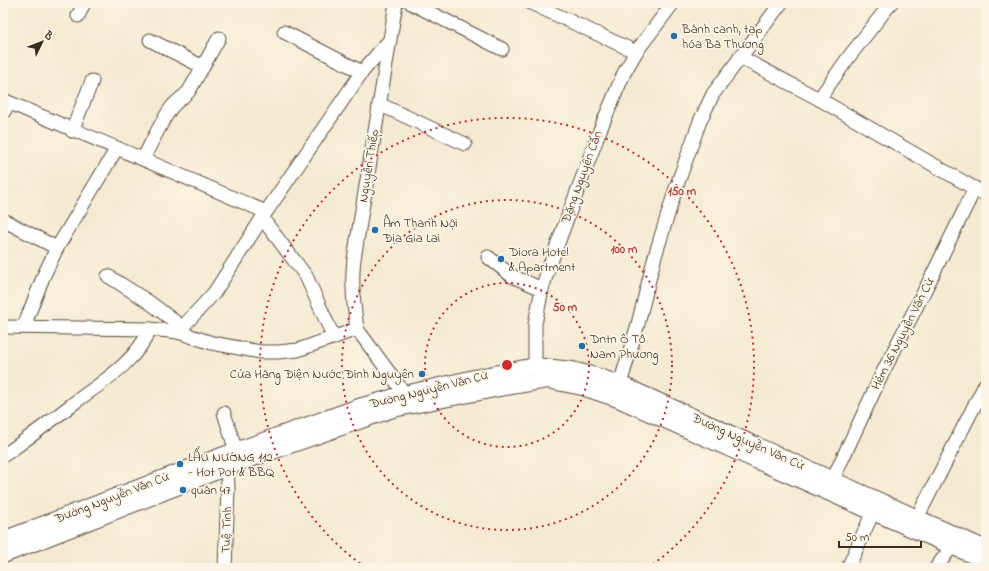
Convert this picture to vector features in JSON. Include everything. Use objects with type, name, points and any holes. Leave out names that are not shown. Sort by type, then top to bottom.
[{"type":"main road","name":"Đường Nguyễn Văn Cừ","points":[[3,540],[229,458],[359,407],[405,394],[535,366],[572,370],[620,384],[690,423],[873,512],[955,541],[986,549]]},
{"type":"main road","name":"Đường Nguyễn Văn Cừ","points":[[3,555],[229,458],[393,409],[505,386],[547,380],[582,386],[690,423],[832,481],[918,518],[986,561]]},
{"type":"street","points":[[78,16],[84,3]]},
{"type":"street","points":[[395,8],[406,3]]},
{"type":"street","points":[[411,3],[502,49]]},
{"type":"street","points":[[531,3],[636,52]]},
{"type":"street","name":"Đặng Nguyên Cẩn","points":[[535,366],[535,324],[542,289],[600,130],[624,73],[636,52],[673,3]]},
{"type":"street","points":[[620,384],[638,324],[655,256],[677,185],[700,121],[713,94],[782,3]]},
{"type":"street","points":[[819,99],[848,58],[891,3]]},
{"type":"street","name":"Nguyễn Thiếp","points":[[357,329],[352,275],[388,42],[395,8]]},
{"type":"street","points":[[284,32],[362,72]]},
{"type":"street","points":[[143,159],[169,111],[176,103],[184,98],[189,91],[219,38]]},
{"type":"street","points":[[150,40],[203,67]]},
{"type":"street","points":[[3,327],[24,326],[180,330],[214,293],[264,215],[362,72],[388,42]]},
{"type":"street","points":[[740,57],[819,99],[986,195]]},
{"type":"street","points":[[72,131],[92,81]]},
{"type":"street","points":[[379,104],[465,144]]},
{"type":"street","points":[[5,105],[143,159],[264,215],[306,276],[334,338]]},
{"type":"street","points":[[24,326],[44,275],[57,248],[117,148]]},
{"type":"street","name":"Hẻm 36 Nguyễn Văn Cừ","points":[[832,481],[883,372],[975,188]]},
{"type":"street","points":[[3,220],[57,248]]},
{"type":"street","points":[[488,257],[512,276],[542,289]]},
{"type":"street","points":[[108,276],[149,302],[180,330],[212,343],[261,352],[278,352],[298,350],[357,329],[405,394]]},
{"type":"street","points":[[3,456],[127,362],[145,340],[150,329]]},
{"type":"street","points":[[918,518],[986,383]]},
{"type":"street","name":"Tuệ Tĩnh","points":[[224,413],[229,458],[225,568]]},
{"type":"street","points":[[848,568],[873,512]]},
{"type":"street","points":[[936,568],[955,541]]},
{"type":"place","name":"Bánh canh, tạp hóa Bà Thương","points":[[674,36]]},
{"type":"place","name":"Âm Thanh Nội Địa Gia Lai","points":[[375,230]]},
{"type":"place","name":"Diora Hotel & Apartment","points":[[501,259]]},
{"type":"place","name":"Dntn Ô Tô Nam Phương","points":[[582,346]]},
{"type":"place","name":"Cửa Hàng Điện Nước Đình Nguyên","points":[[422,374]]},
{"type":"place","name":"LẨU NƯỚNG 112 - Hot Pot & BBQ","points":[[180,464]]},
{"type":"place","name":"quán 47","points":[[183,490]]}]
